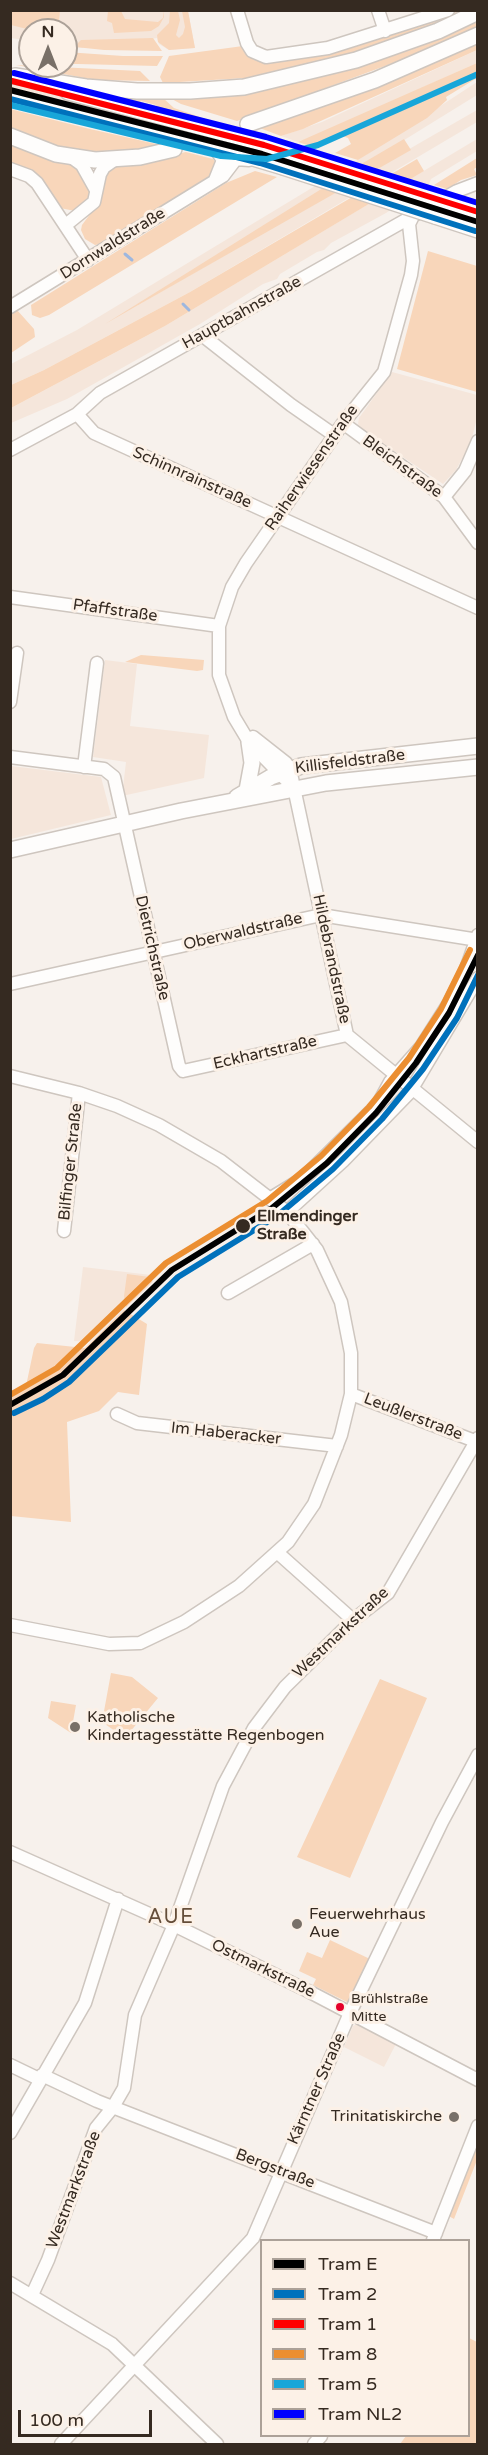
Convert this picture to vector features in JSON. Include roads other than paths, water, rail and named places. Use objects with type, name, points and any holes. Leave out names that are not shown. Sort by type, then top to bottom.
[{"type":"main road","points":[[13,75],[86,87],[137,91],[190,91],[244,87],[356,60],[428,35],[477,12]]},
{"type":"main road","points":[[248,124],[375,80],[477,35]]},
{"type":"main road","points":[[13,75],[41,86],[208,128],[477,212]]},
{"type":"main road","points":[[10,98],[213,146],[477,230]]},
{"type":"main road","points":[[10,136],[70,156],[114,160],[174,149]]},
{"type":"main road","points":[[247,790],[252,763],[249,742]]},
{"type":"main road","name":"Killisfeldstraße","points":[[230,801],[285,771],[311,765],[477,746]]},
{"type":"main road","name":"Killisfeldstraße","points":[[10,850],[124,823],[296,789],[476,768]]},
{"type":"street","points":[[237,10],[247,43],[252,51],[275,57],[328,48],[448,10]]},
{"type":"street","points":[[378,10],[385,31]]},
{"type":"street","points":[[213,146],[222,160],[215,180]]},
{"type":"street","points":[[70,156],[82,165],[96,190]]},
{"type":"street","name":"Dornwaldstraße","points":[[10,307],[228,172],[238,158],[277,166]]},
{"type":"street","points":[[67,224],[94,202],[104,167],[114,160]]},
{"type":"street","points":[[10,169],[29,176],[37,183],[67,224],[88,260]]},
{"type":"street","name":"Hauptbahnstraße","points":[[10,450],[77,414],[100,393],[457,191],[477,183]]},
{"type":"street","name":"Raiherwiesenstraße","points":[[285,771],[249,742],[234,717],[219,675],[219,626],[232,587],[277,516],[334,435],[384,372],[411,275],[413,261],[409,224],[412,218]]},
{"type":"street","points":[[202,335],[291,405],[334,435]]},
{"type":"street","name":"Schinnrainstraße","points":[[77,414],[94,433],[477,608]]},
{"type":"street","name":"Bleichstraße","points":[[343,423],[444,497],[477,543]]},
{"type":"street","points":[[444,497],[465,471],[477,441]]},
{"type":"street","name":"Pfaffstraße","points":[[10,597],[219,626]]},
{"type":"street","points":[[10,702],[17,653]]},
{"type":"street","points":[[10,757],[84,767],[97,663]]},
{"type":"street","name":"Raiherwiesenstraße","points":[[234,717],[285,771],[296,789]]},
{"type":"street","name":"Dietrichstraße","points":[[84,767],[104,769],[114,777],[179,1066],[183,1071]]},
{"type":"street","name":"Hildebrandstraße","points":[[296,789],[347,1035],[477,1142]]},
{"type":"street","name":"Oberwaldstraße","points":[[10,984],[321,915],[477,938]]},
{"type":"street","points":[[271,1197],[302,1179],[378,1104],[395,1076],[421,1047],[449,1003],[465,972],[477,938]]},
{"type":"street","points":[[287,1212],[343,1161],[412,1089],[477,978]]},
{"type":"street","name":"Eckhartstraße","points":[[183,1071],[347,1035]]},
{"type":"street","points":[[10,1076],[79,1093],[117,1106],[195,1144],[271,1197],[287,1212],[313,1244],[335,1288],[347,1324],[351,1394],[338,1446],[314,1504],[299,1528],[278,1553],[217,1601],[184,1622],[140,1643],[109,1644],[10,1625]]},
{"type":"street","name":"Bilfinger Straße","points":[[64,1231],[79,1093]]},
{"type":"street","points":[[228,1293],[313,1244]]},
{"type":"street","name":"Leußlerstraße","points":[[351,1394],[476,1440]]},
{"type":"street","name":"Im Haberacker","points":[[117,1414],[136,1423],[338,1446]]},
{"type":"street","name":"Westmarkstraße","points":[[32,2295],[48,2260],[96,2128],[113,2107],[124,2088],[129,2070],[135,2015],[174,1925],[223,1786],[254,1728],[302,1668],[353,1620],[388,1593],[476,1440]]},
{"type":"street","points":[[278,1553],[353,1620]]},
{"type":"street","name":"Kärntner Straße","points":[[61,2445],[252,2238],[350,2013],[442,1822],[477,1755]]},
{"type":"street","name":"Ostmarkstraße","points":[[10,1852],[174,1925],[350,2013],[477,2080]]},
{"type":"street","points":[[10,2133],[40,2077],[85,2003],[118,1899]]},
{"type":"street","name":"Bergstraße","points":[[10,2065],[280,2171],[434,2237]]},
{"type":"street","points":[[434,2237],[477,2126]]},
{"type":"street","points":[[10,2283],[112,2344],[217,2445]]},
{"type":"waterway","points":[[125,254],[132,260]]},
{"type":"waterway","points":[[183,304],[189,310]]},
{"type":"tram line","name":"NL2","points":[[14,73],[266,137],[478,203]]},
{"type":"tram line","name":"5","points":[[10,105],[221,156],[267,159],[318,145],[478,74]]},
{"type":"tram line","name":"1","points":[[12,81],[264,145],[478,212]]},
{"type":"tram line","name":"E","points":[[10,90],[262,154],[478,222]]},
{"type":"tram line","name":"2","points":[[10,99],[260,163],[475,231]]},
{"type":"tram line","name":"8","points":[[10,1395],[57,1368],[166,1263],[267,1201],[321,1156],[369,1107],[409,1058],[441,1009],[470,950]]},
{"type":"tram line","name":"E","points":[[10,1405],[63,1375],[172,1270],[272,1208],[327,1163],[376,1113],[416,1063],[449,1013],[478,955]]},
{"type":"tram line","name":"2","points":[[14,1413],[43,1399],[69,1382],[178,1277],[277,1216],[333,1169],[382,1119],[423,1069],[457,1018],[478,975]]},
{"type":"place","name":"Ellmendinger Straße","points":[[243,1226]]},
{"type":"place","name":"Katholische Kindertagesstätte Regenbogen","points":[[75,1727]]},
{"type":"place","name":"Feuerwehrhaus Aue","points":[[297,1924]]},
{"type":"place","name":"Brühlstraße Mitte","points":[[340,2007]]},
{"type":"place","name":"Trinitatiskirche","points":[[454,2117]]},
{"type":"district","name":"AUE","points":[[171,1918]]}]
